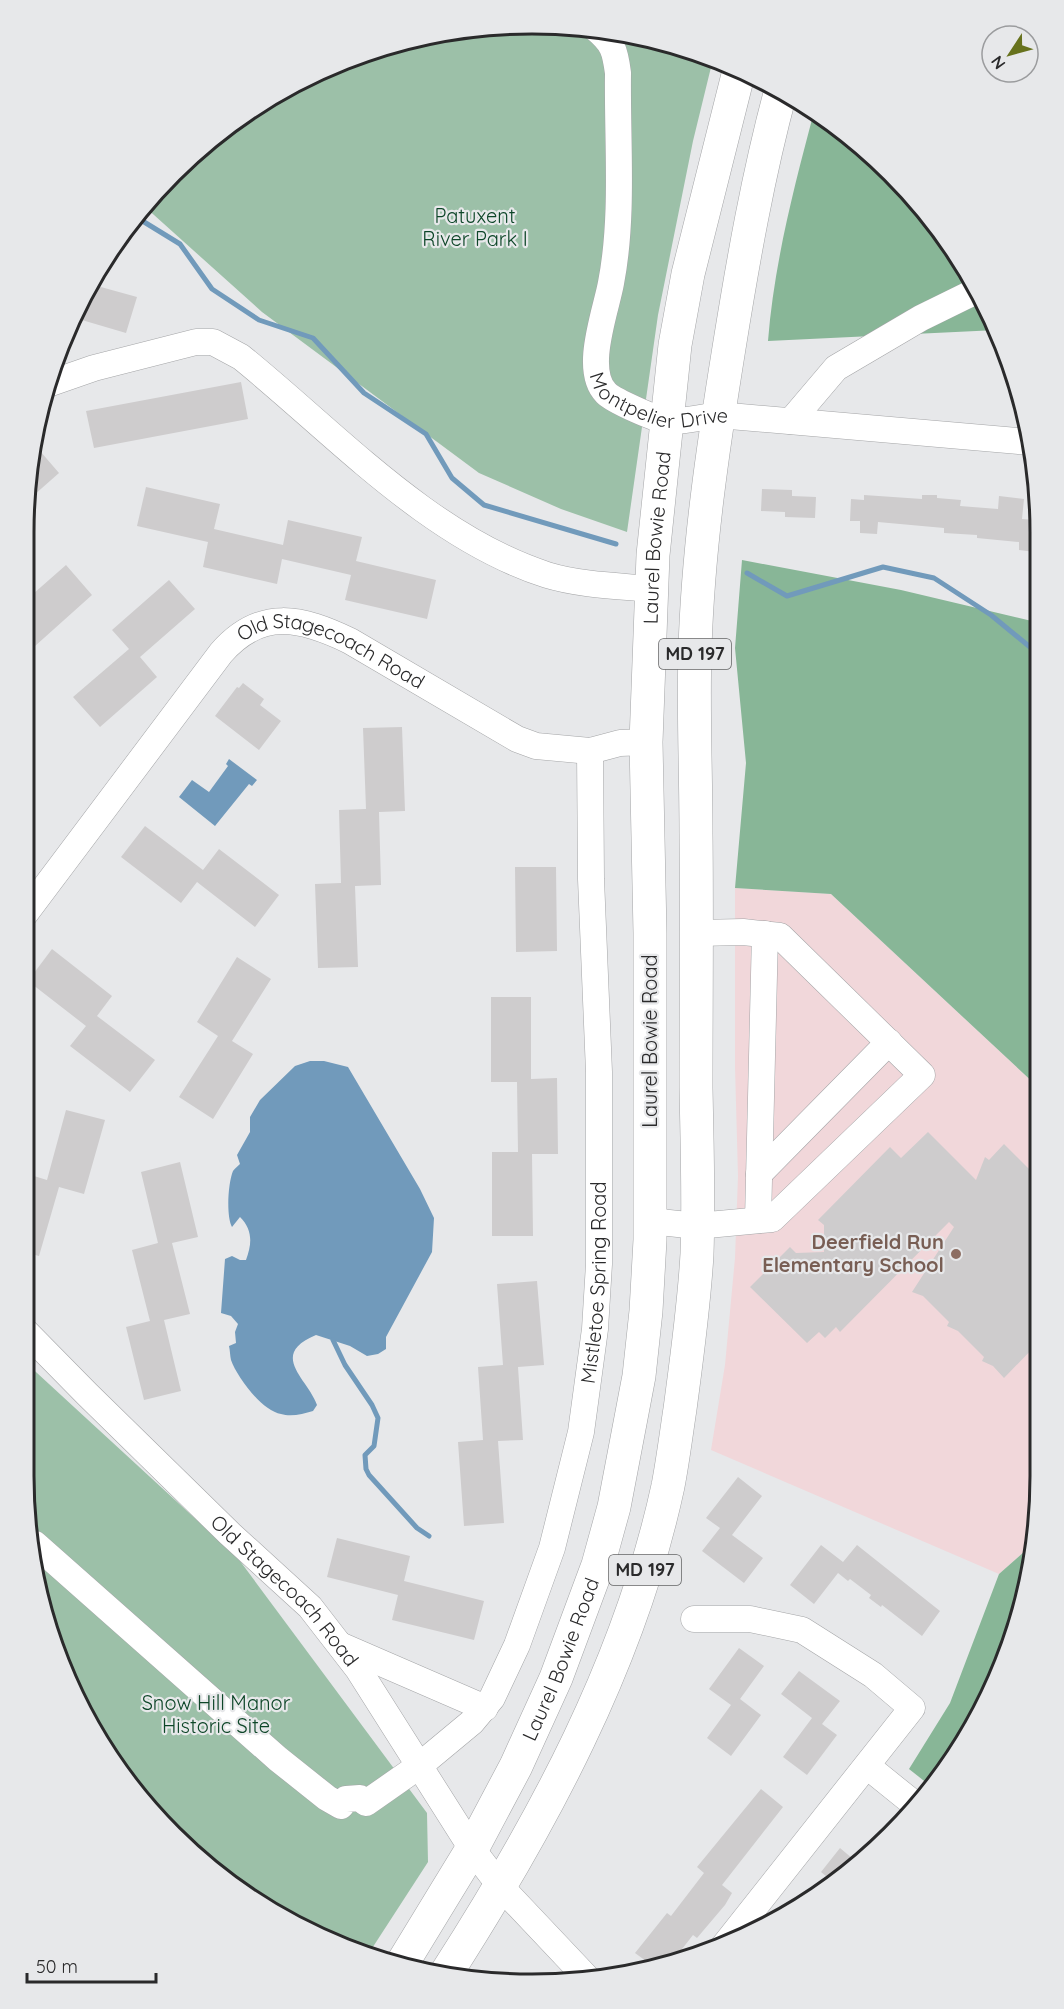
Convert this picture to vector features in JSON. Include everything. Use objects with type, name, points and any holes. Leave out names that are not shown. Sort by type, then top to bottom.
[{"type":"main road","name":"Laurel Bowie Road","points":[[406,1959],[472,1848],[516,1766],[579,1620],[598,1565],[614,1507],[639,1376],[646,1311],[650,1221],[650,933],[646,742],[653,555],[675,345],[688,274],[737,79]]},
{"type":"main road","name":"MD 197","points":[[450,1967],[501,1887],[554,1791],[580,1737],[628,1620],[652,1545],[674,1456],[693,1326],[697,1226],[695,649],[700,567],[718,415],[745,249],[778,100]]},
{"type":"main road","points":[[650,1104],[669,1078],[670,963],[697,933]]},
{"type":"street","name":"Montpelier Drive","points":[[607,41],[616,52],[618,73],[617,243],[612,281],[596,353],[597,376],[605,392],[620,402],[668,421],[718,415],[1021,441]]},
{"type":"street","points":[[791,421],[836,369],[921,318],[969,294]]},
{"type":"street","points":[[58,380],[94,368],[196,342],[213,342],[241,357],[394,487],[448,525],[489,550],[547,575],[594,584],[651,589]]},
{"type":"street","name":"Old Stagecoach Road","points":[[34,902],[221,653],[241,635],[268,623],[291,621],[321,627],[350,641],[517,739],[536,746],[590,751],[620,743],[646,742]]},
{"type":"street","name":"Mistletoe Spring Road","points":[[40,1548],[278,1759],[327,1798],[353,1804],[419,1766],[472,1722],[485,1708],[497,1689],[517,1645],[552,1548],[581,1432],[592,1351],[599,1264],[600,1199],[599,1072],[591,879],[590,751]]},
{"type":"street","points":[[650,1221],[697,1226],[772,1219],[922,1075],[780,936],[742,932],[697,933]]},
{"type":"street","points":[[758,1220],[765,934]]},
{"type":"street","points":[[759,1174],[889,1042]]},
{"type":"street","name":"Old Stagecoach Road","points":[[34,1340],[222,1526],[310,1607],[358,1669],[472,1848],[501,1887],[581,1972]]},
{"type":"street","points":[[693,1619],[750,1619],[802,1630],[881,1681],[912,1708],[736,1930]]},
{"type":"street","points":[[339,1645],[485,1708]]},
{"type":"street","points":[[867,1766],[910,1800]]},
{"type":"shaded area","points":[[735,888],[831,894],[1030,1080],[1030,1477],[1028,1510],[1023,1553],[999,1574],[711,1450],[725,1365],[735,1258],[738,1176],[735,1067]]},
{"type":"green space","name":"Patuxent River Park I","points":[[532,34],[597,39],[661,51],[711,68],[693,141],[658,315],[627,532],[561,509],[479,473],[262,312],[151,212],[180,180],[204,158],[229,137],[283,101],[342,72],[403,51],[467,39],[499,36]]},
{"type":"green space","points":[[812,121],[835,137],[884,180],[927,229],[963,283],[987,330],[768,341],[775,283],[792,197]]},
{"type":"green space","points":[[742,560],[901,590],[1030,621],[1030,1080],[831,894],[735,888],[746,763],[735,648]]},
{"type":"green space","name":"Snow Hill Manor Historic Site","points":[[34,1370],[237,1557],[427,1813],[428,1862],[372,1948],[342,1937],[283,1908],[229,1872],[180,1829],[137,1780],[101,1726],[86,1697],[72,1667],[51,1606],[39,1542],[36,1510]]},
{"type":"green space","points":[[1023,1553],[1013,1606],[992,1667],[963,1726],[925,1782],[909,1769],[950,1703],[999,1574]]},
{"type":"water","points":[[229,759],[257,780],[252,786],[249,784],[215,826],[179,797],[192,780],[209,792],[228,766],[226,764]]},
{"type":"water","points":[[310,1061],[324,1061],[348,1067],[420,1189],[434,1218],[432,1252],[386,1337],[386,1349],[378,1354],[367,1356],[350,1346],[316,1335],[302,1343],[295,1351],[293,1359],[295,1368],[317,1405],[313,1411],[289,1415],[274,1412],[266,1407],[239,1375],[231,1360],[229,1346],[236,1343],[235,1332],[238,1324],[231,1316],[221,1313],[225,1259],[232,1256],[246,1260],[249,1248],[249,1232],[240,1217],[232,1227],[228,1199],[233,1171],[240,1164],[237,1155],[250,1132],[250,1117],[260,1100],[295,1066]]},
{"type":"building","points":[[99,287],[137,297],[126,333],[82,320]]},
{"type":"building","points":[[241,382],[248,419],[94,448],[86,411]]},
{"type":"building","points":[[41,452],[59,473],[37,493]]},
{"type":"building","points":[[146,487],[220,504],[214,529],[283,545],[288,520],[362,537],[356,561],[436,580],[427,619],[345,600],[351,575],[282,559],[277,584],[203,567],[208,542],[137,526]]},
{"type":"building","points":[[762,489],[792,490],[792,496],[816,497],[815,518],[785,517],[785,512],[761,511]]},
{"type":"building","points":[[864,495],[922,499],[922,495],[937,495],[937,498],[961,500],[960,506],[998,509],[999,496],[1024,499],[1022,519],[1029,520],[1030,551],[1019,550],[1019,542],[977,538],[977,535],[944,533],[944,528],[878,522],[877,534],[860,533],[860,521],[850,521],[851,499],[864,500]]},
{"type":"building","points":[[66,565],[92,595],[34,647],[34,593]]},
{"type":"building","points":[[169,580],[195,609],[140,657],[157,677],[100,727],[73,697],[129,649],[112,630]]},
{"type":"building","points":[[243,683],[264,699],[260,705],[281,721],[259,750],[215,716],[237,687],[239,688]]},
{"type":"building","points":[[402,727],[405,811],[379,812],[381,885],[355,886],[358,967],[318,968],[315,884],[341,883],[339,810],[366,809],[363,728]]},
{"type":"building","points":[[145,826],[203,870],[219,849],[279,895],[255,927],[197,882],[181,903],[121,857]]},
{"type":"building","points":[[515,867],[556,867],[557,951],[516,952]]},
{"type":"building","points":[[52,949],[112,996],[97,1016],[155,1060],[130,1092],[70,1046],[86,1026],[34,986],[34,973]]},
{"type":"building","points":[[237,957],[271,979],[232,1041],[253,1054],[213,1119],[179,1097],[218,1036],[197,1022]]},
{"type":"building","points":[[491,997],[531,997],[531,1079],[557,1078],[558,1154],[532,1154],[533,1236],[492,1236],[492,1152],[518,1152],[517,1082],[491,1082]]},
{"type":"building","points":[[66,1110],[105,1120],[84,1194],[59,1187],[39,1256],[34,1255],[34,1176],[47,1180]]},
{"type":"building","points":[[928,1132],[976,1180],[985,1157],[989,1160],[1004,1144],[1030,1170],[1030,1351],[1004,1378],[993,1366],[982,1361],[984,1357],[958,1331],[947,1326],[949,1322],[923,1296],[912,1292],[954,1227],[949,1222],[840,1332],[836,1327],[825,1338],[819,1332],[807,1343],[750,1287],[790,1247],[796,1253],[824,1252],[824,1225],[818,1220],[890,1147],[901,1158]]},
{"type":"building","points":[[180,1162],[198,1237],[172,1243],[190,1314],[164,1320],[181,1391],[144,1400],[126,1327],[150,1321],[132,1250],[158,1243],[141,1172]]},
{"type":"building","points":[[537,1281],[544,1365],[518,1367],[523,1440],[498,1441],[504,1523],[464,1526],[458,1442],[483,1440],[478,1367],[503,1365],[497,1284]]},
{"type":"building","points":[[738,1477],[762,1496],[732,1535],[763,1558],[744,1583],[702,1551],[720,1528],[706,1518]]},
{"type":"building","points":[[337,1538],[410,1556],[404,1581],[484,1601],[474,1640],[392,1620],[398,1595],[327,1577]]},
{"type":"building","points":[[821,1545],[843,1562],[857,1545],[940,1611],[922,1636],[882,1605],[881,1607],[869,1598],[871,1595],[850,1579],[848,1581],[838,1573],[814,1604],[790,1585]]},
{"type":"building","points":[[739,1648],[764,1666],[740,1699],[761,1715],[731,1756],[707,1738],[731,1705],[709,1689]]},
{"type":"building","points":[[799,1671],[840,1701],[822,1724],[837,1735],[807,1775],[783,1757],[812,1718],[781,1694]]},
{"type":"building","points":[[761,1789],[783,1807],[722,1885],[732,1893],[725,1905],[697,1938],[693,1935],[680,1952],[646,1961],[635,1953],[667,1913],[671,1916],[704,1873],[697,1867]]},
{"type":"building","points":[[840,1848],[852,1858],[827,1877],[821,1872]]},
{"type":"waterway","points":[[143,221],[180,244],[212,289],[259,320],[313,338],[364,393],[426,434],[452,478],[484,505],[616,544]]},
{"type":"waterway","points":[[747,573],[787,596],[883,567],[934,578],[991,615],[1030,647]]},
{"type":"waterway","points":[[333,1340],[345,1365],[378,1418],[374,1446],[365,1455],[366,1469],[417,1528],[429,1536]]},
{"type":"place","name":"Deerfield Run Elementary School","points":[[956,1254]]}]
